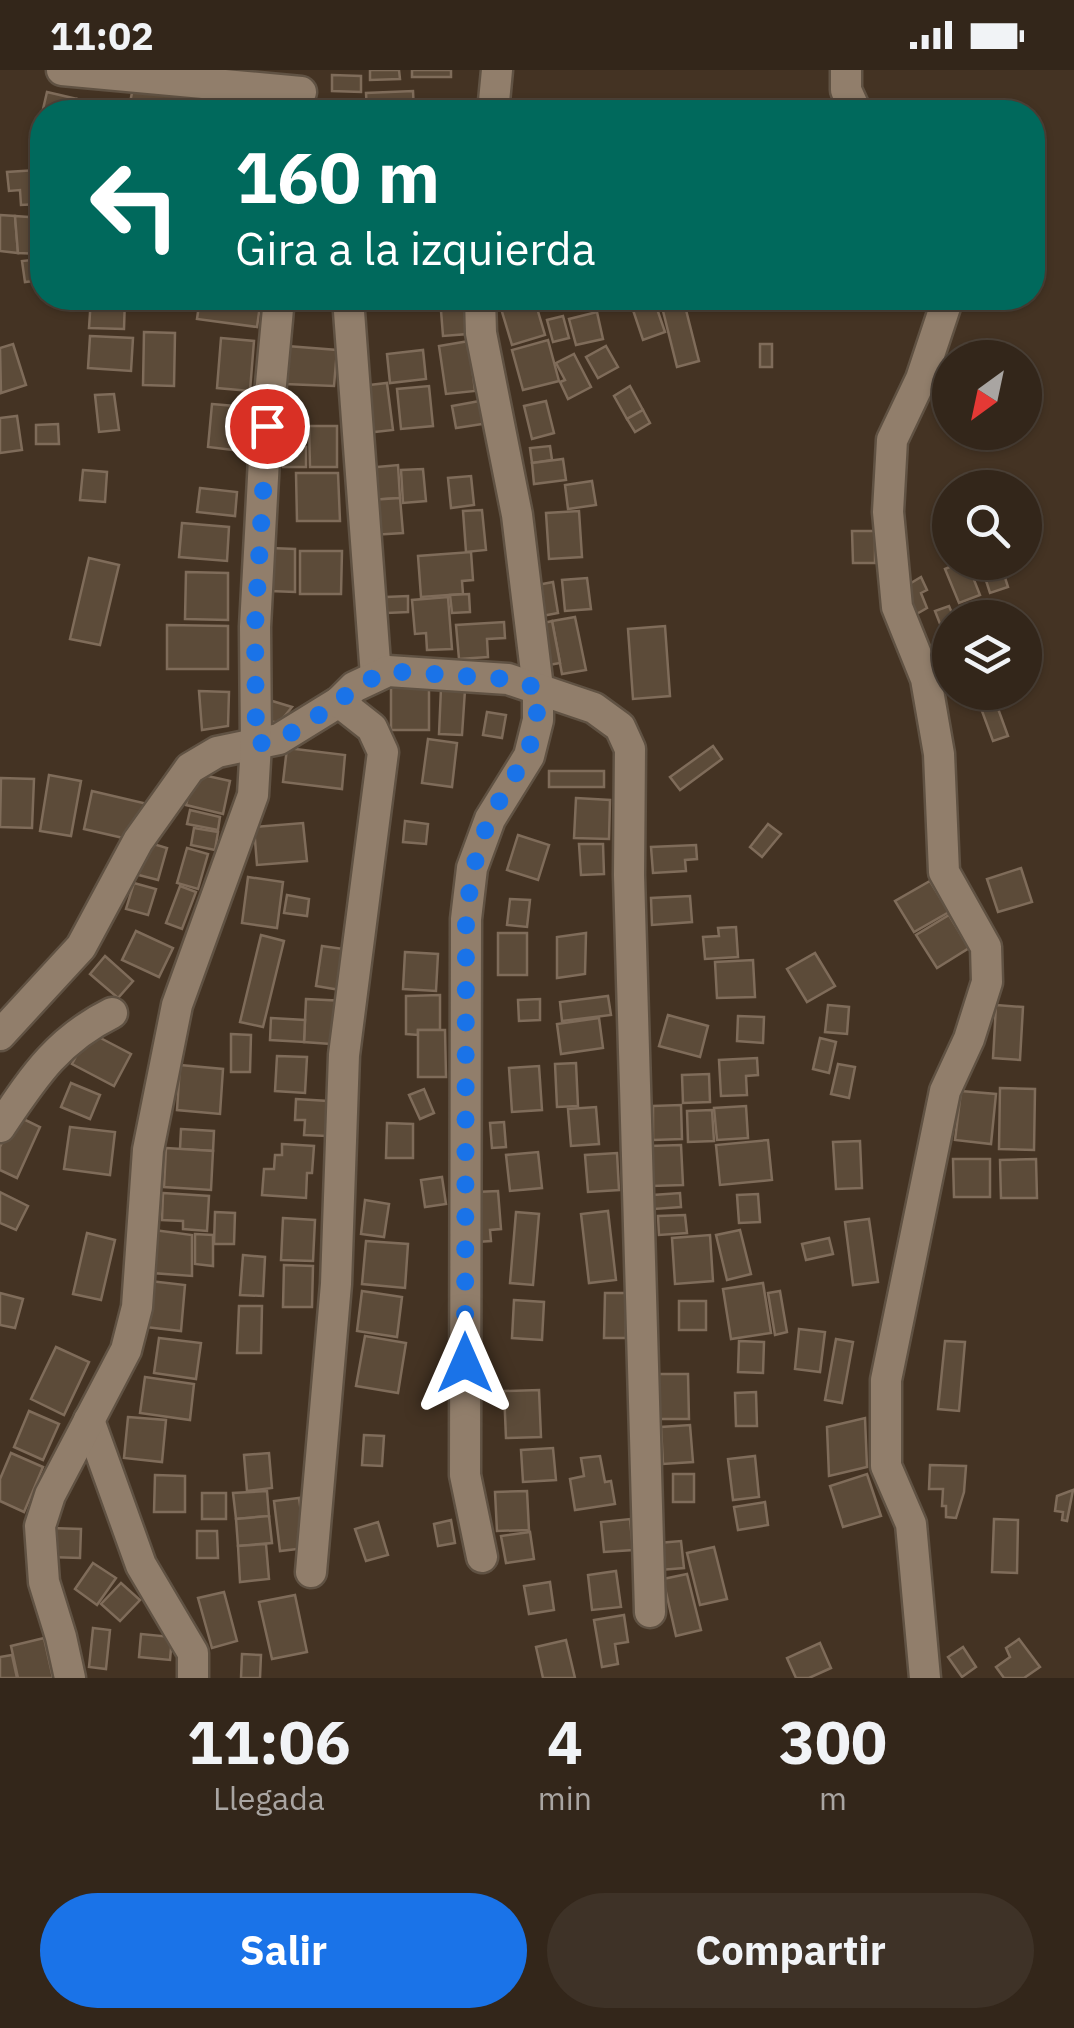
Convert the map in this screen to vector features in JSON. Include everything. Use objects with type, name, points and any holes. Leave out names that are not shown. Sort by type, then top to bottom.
[{"type":"street","points":[[62,70],[301,92]]},
{"type":"street","points":[[493,100],[497,70]]},
{"type":"street","points":[[846,70],[851,100]]},
{"type":"street","points":[[70,1678],[44,1582],[40,1526],[50,1495],[126,1350],[137,1307],[148,1150],[177,1004],[253,794],[255,627],[264,458],[278,310]]},
{"type":"street","points":[[349,310],[376,676]]},
{"type":"street","points":[[480,310],[481,334],[517,515],[538,688],[538,720],[529,756],[490,819],[472,868],[466,919],[464,1475],[482,1558]]},
{"type":"street","points":[[924,1678],[911,1524],[886,1466],[886,1380],[945,1091],[987,982],[986,947],[944,872],[939,754],[926,679],[897,607],[888,512],[892,440],[920,379],[944,310]]},
{"type":"street","points":[[0,1035],[81,947],[138,840],[190,768],[217,752],[280,740],[339,702],[354,687],[388,671],[508,679],[594,708],[620,726],[630,748],[628,875],[650,1612]]},
{"type":"street","points":[[311,1572],[336,1284],[344,1055],[383,752],[372,728],[339,702]]},
{"type":"street","points":[[0,1127],[32,1079],[62,1044],[112,1013]]},
{"type":"street","points":[[89,1420],[141,1565],[194,1653],[192,1678]]},
{"type":"building","points":[[370,70],[399,70],[400,79],[370,80]]},
{"type":"building","points":[[412,70],[451,70],[451,77],[412,77]]},
{"type":"building","points":[[332,75],[361,76],[361,92],[332,91]]},
{"type":"building","points":[[133,88],[186,97],[185,100],[130,100]]},
{"type":"building","points":[[413,91],[413,100],[366,100],[366,93]]},
{"type":"building","points":[[47,92],[77,100],[45,100]]},
{"type":"building","points":[[247,96],[279,98],[279,100],[247,100]]},
{"type":"building","points":[[30,170],[30,204],[21,205],[20,190],[9,191],[7,172]]},
{"type":"building","points":[[0,215],[15,216],[18,253],[0,251]]},
{"type":"building","points":[[15,216],[30,217],[30,254],[18,253]]},
{"type":"building","points":[[30,260],[30,281],[25,282],[22,261]]},
{"type":"building","points":[[90,310],[125,310],[124,329],[89,328]]},
{"type":"building","points":[[198,310],[259,310],[257,327],[197,319]]},
{"type":"building","points":[[441,310],[466,310],[468,334],[443,336]]},
{"type":"building","points":[[502,310],[538,310],[545,335],[512,345]]},
{"type":"building","points":[[633,310],[657,310],[665,332],[643,340]]},
{"type":"building","points":[[686,310],[699,361],[677,367],[663,311]]},
{"type":"building","points":[[597,312],[603,339],[576,345],[569,319]]},
{"type":"building","points":[[563,316],[569,338],[553,342],[547,320]]},
{"type":"building","points":[[144,332],[175,333],[174,386],[143,385]]},
{"type":"building","points":[[90,336],[133,338],[131,371],[88,368]]},
{"type":"building","points":[[221,338],[254,341],[250,391],[217,388]]},
{"type":"building","points":[[548,340],[559,381],[523,390],[512,350]]},
{"type":"building","points":[[469,341],[475,391],[446,394],[439,346]]},
{"type":"building","points":[[13,344],[26,385],[1,393],[0,348]]},
{"type":"building","points":[[760,344],[772,344],[772,367],[760,367]]},
{"type":"building","points":[[287,346],[337,350],[334,386],[285,384]]},
{"type":"building","points":[[606,346],[618,367],[598,378],[586,357]]},
{"type":"building","points":[[423,350],[426,379],[390,383],[387,354]]},
{"type":"building","points":[[574,354],[591,387],[568,399],[560,382],[565,380],[556,363]]},
{"type":"building","points":[[387,383],[393,430],[365,433],[360,386]]},
{"type":"building","points":[[429,386],[433,426],[401,429],[397,389]]},
{"type":"building","points":[[630,386],[643,410],[627,419],[614,396]]},
{"type":"building","points":[[114,394],[119,430],[99,432],[95,395]]},
{"type":"building","points":[[485,400],[489,423],[456,428],[452,406]]},
{"type":"building","points":[[546,401],[554,433],[532,439],[524,406]]},
{"type":"building","points":[[212,404],[246,407],[242,451],[208,447]]},
{"type":"building","points":[[643,410],[650,423],[635,432],[627,419]]},
{"type":"building","points":[[17,416],[22,450],[0,453],[0,418]]},
{"type":"building","points":[[58,424],[59,444],[36,444],[36,425]]},
{"type":"building","points":[[309,426],[337,426],[337,467],[310,467]]},
{"type":"building","points":[[550,446],[552,460],[532,463],[530,448]]},
{"type":"building","points":[[283,447],[306,447],[306,467],[283,467]]},
{"type":"building","points":[[563,459],[566,480],[534,484],[532,463]]},
{"type":"building","points":[[398,465],[400,498],[369,500],[367,468]]},
{"type":"building","points":[[423,469],[426,501],[403,503],[401,470]]},
{"type":"building","points":[[83,470],[107,472],[105,502],[80,500]]},
{"type":"building","points":[[296,473],[338,473],[340,521],[297,521]]},
{"type":"building","points":[[471,476],[474,505],[451,508],[448,478]]},
{"type":"building","points":[[592,481],[596,505],[568,509],[565,485]]},
{"type":"building","points":[[200,488],[237,492],[235,516],[197,512]]},
{"type":"building","points":[[400,498],[403,533],[372,535],[369,500]]},
{"type":"building","points":[[482,510],[486,550],[466,552],[463,511]]},
{"type":"building","points":[[579,511],[582,557],[549,559],[546,513]]},
{"type":"building","points":[[182,523],[229,527],[227,561],[179,557]]},
{"type":"building","points":[[852,531],[875,531],[875,563],[853,563]]},
{"type":"building","points":[[270,548],[295,549],[295,592],[270,591]]},
{"type":"building","points":[[300,551],[342,551],[341,594],[300,594]]},
{"type":"building","points":[[471,552],[473,580],[462,581],[463,594],[421,597],[418,556]]},
{"type":"building","points":[[89,558],[119,565],[100,645],[70,639]]},
{"type":"building","points":[[186,572],[228,573],[228,620],[185,619]]},
{"type":"building","points":[[921,577],[927,590],[921,593],[927,608],[913,616],[901,589]]},
{"type":"building","points":[[587,578],[591,609],[565,611],[562,580]]},
{"type":"building","points":[[950,580],[974,580],[980,595],[958,600]]},
{"type":"building","points":[[986,580],[1006,580],[1008,587],[990,593]]},
{"type":"building","points":[[553,582],[558,613],[542,616],[537,585]]},
{"type":"building","points":[[469,594],[470,612],[452,613],[450,595]]},
{"type":"building","points":[[408,596],[408,612],[387,613],[386,597]]},
{"type":"building","points":[[448,597],[452,649],[427,650],[426,633],[415,634],[412,600]]},
{"type":"building","points":[[575,617],[586,670],[562,674],[552,621]]},
{"type":"building","points":[[552,621],[560,663],[543,666],[535,625]]},
{"type":"building","points":[[504,622],[505,638],[487,639],[488,657],[459,659],[456,625]]},
{"type":"building","points":[[167,625],[228,626],[228,669],[167,669]]},
{"type":"building","points":[[665,626],[670,696],[633,699],[628,629]]},
{"type":"building","points":[[391,684],[429,685],[429,730],[391,730]]},
{"type":"building","points":[[441,688],[465,690],[462,735],[439,734]]},
{"type":"building","points":[[199,691],[229,692],[228,726],[202,730]]},
{"type":"building","points":[[269,700],[292,707],[279,723],[269,721]]},
{"type":"building","points":[[982,710],[999,710],[1008,736],[993,741]]},
{"type":"building","points":[[487,712],[506,715],[502,738],[483,735]]},
{"type":"building","points":[[428,739],[457,743],[452,787],[422,783]]},
{"type":"building","points":[[713,746],[722,759],[680,790],[670,777]]},
{"type":"building","points":[[287,748],[345,755],[342,789],[283,782]]},
{"type":"building","points":[[549,771],[604,771],[604,787],[549,787]]},
{"type":"building","points":[[194,773],[230,781],[223,814],[186,805]]},
{"type":"building","points":[[49,775],[81,781],[71,836],[40,831]]},
{"type":"building","points":[[1,778],[34,779],[32,828],[0,827]]},
{"type":"building","points":[[92,791],[152,805],[132,840],[84,829]]},
{"type":"building","points":[[576,798],[610,800],[609,839],[574,838]]},
{"type":"building","points":[[190,810],[220,817],[218,830],[187,824]]},
{"type":"building","points":[[405,821],[428,824],[426,844],[403,842]]},
{"type":"building","points":[[303,823],[307,861],[257,865],[254,827]]},
{"type":"building","points":[[768,824],[781,834],[762,857],[750,847]]},
{"type":"building","points":[[194,828],[218,832],[215,850],[191,845]]},
{"type":"building","points":[[518,835],[549,845],[538,880],[507,870]]},
{"type":"building","points":[[140,840],[167,848],[158,880],[131,873]]},
{"type":"building","points":[[579,844],[603,844],[604,874],[581,875]]},
{"type":"building","points":[[696,845],[697,859],[685,860],[686,871],[653,873],[651,847]]},
{"type":"building","points":[[187,848],[208,854],[198,889],[177,883]]},
{"type":"building","points":[[1021,868],[1032,902],[998,912],[987,879]]},
{"type":"building","points":[[248,877],[283,882],[277,928],[242,923]]},
{"type":"building","points":[[930,881],[949,912],[914,932],[895,901]]},
{"type":"building","points":[[134,883],[156,889],[148,915],[126,909]]},
{"type":"building","points":[[180,886],[196,892],[182,929],[166,923]]},
{"type":"building","points":[[287,895],[309,899],[307,916],[284,913]]},
{"type":"building","points":[[690,896],[692,922],[652,925],[651,898]]},
{"type":"building","points":[[510,899],[530,900],[527,927],[507,925]]},
{"type":"building","points":[[949,915],[969,948],[937,968],[916,935]]},
{"type":"building","points":[[736,927],[738,957],[705,959],[703,937],[719,936],[718,928]]},
{"type":"building","points":[[136,931],[173,948],[159,977],[122,960]]},
{"type":"building","points":[[498,933],[527,933],[527,975],[498,975]]},
{"type":"building","points":[[586,933],[585,974],[557,978],[557,937]]},
{"type":"building","points":[[261,935],[284,941],[263,1027],[240,1022]]},
{"type":"building","points":[[322,946],[351,950],[346,991],[316,986]]},
{"type":"building","points":[[405,952],[438,954],[436,991],[403,989]]},
{"type":"building","points":[[815,953],[835,986],[807,1002],[787,969]]},
{"type":"building","points":[[105,956],[133,981],[118,998],[90,974]]},
{"type":"building","points":[[753,960],[755,997],[717,998],[715,962]]},
{"type":"building","points":[[440,995],[440,1030],[406,1034],[406,996]]},
{"type":"building","points":[[608,996],[611,1015],[562,1021],[560,1002]]},
{"type":"building","points":[[306,999],[346,1001],[344,1045],[304,1042]]},
{"type":"building","points":[[540,999],[540,1020],[519,1021],[518,1000]]},
{"type":"building","points":[[828,1005],[849,1007],[847,1034],[825,1032]]},
{"type":"building","points":[[996,1005],[1023,1007],[1020,1060],[993,1058]]},
{"type":"building","points":[[668,1015],[708,1026],[700,1057],[659,1046]]},
{"type":"building","points":[[738,1016],[764,1017],[763,1043],[737,1041]]},
{"type":"building","points":[[271,1018],[305,1020],[304,1042],[270,1040]]},
{"type":"building","points":[[599,1018],[603,1048],[561,1054],[557,1024]]},
{"type":"building","points":[[418,1030],[445,1030],[446,1077],[418,1077]]},
{"type":"building","points":[[89,1032],[131,1054],[114,1086],[72,1064]]},
{"type":"building","points":[[231,1034],[251,1035],[250,1072],[231,1072]]},
{"type":"building","points":[[820,1038],[836,1042],[829,1073],[813,1069]]},
{"type":"building","points":[[277,1056],[307,1057],[305,1093],[275,1091]]},
{"type":"building","points":[[757,1058],[758,1075],[746,1076],[747,1095],[721,1096],[719,1060]]},
{"type":"building","points":[[576,1063],[578,1106],[557,1107],[555,1064]]},
{"type":"building","points":[[838,1064],[855,1067],[849,1098],[831,1094]]},
{"type":"building","points":[[180,1065],[223,1069],[220,1114],[177,1110]]},
{"type":"building","points":[[539,1066],[542,1110],[512,1112],[509,1068]]},
{"type":"building","points":[[709,1074],[710,1102],[683,1103],[682,1075]]},
{"type":"building","points":[[71,1083],[100,1095],[90,1119],[61,1107]]},
{"type":"building","points":[[1000,1088],[1035,1089],[1034,1150],[999,1149]]},
{"type":"building","points":[[424,1089],[434,1113],[420,1119],[409,1095]]},
{"type":"building","points":[[961,1091],[996,1094],[991,1144],[955,1140]]},
{"type":"building","points":[[296,1099],[328,1101],[327,1136],[304,1135],[305,1120],[295,1120]]},
{"type":"building","points":[[681,1105],[682,1139],[653,1140],[653,1106]]},
{"type":"building","points":[[746,1106],[748,1138],[717,1140],[714,1108]]},
{"type":"building","points":[[596,1107],[599,1144],[571,1146],[568,1109]]},
{"type":"building","points":[[712,1110],[714,1141],[688,1142],[687,1111]]},
{"type":"building","points":[[15,1115],[40,1127],[17,1178],[0,1170],[0,1147]]},
{"type":"building","points":[[504,1122],[506,1147],[492,1148],[490,1123]]},
{"type":"building","points":[[387,1123],[413,1124],[413,1158],[386,1158]]},
{"type":"building","points":[[70,1127],[115,1132],[110,1175],[64,1169]]},
{"type":"building","points":[[181,1129],[214,1131],[213,1151],[180,1149]]},
{"type":"building","points":[[768,1140],[772,1180],[720,1185],[716,1145]]},
{"type":"building","points":[[860,1141],[862,1188],[836,1189],[833,1142]]},
{"type":"building","points":[[282,1144],[314,1146],[306,1198],[262,1195],[264,1169],[274,1169],[275,1155],[282,1155]]},
{"type":"building","points":[[681,1145],[683,1185],[651,1186],[649,1146]]},
{"type":"building","points":[[166,1148],[213,1151],[211,1190],[164,1187]]},
{"type":"building","points":[[538,1152],[542,1188],[510,1191],[506,1155]]},
{"type":"building","points":[[617,1153],[619,1190],[588,1192],[585,1155]]},
{"type":"building","points":[[953,1159],[990,1159],[990,1197],[954,1197]]},
{"type":"building","points":[[1036,1159],[1037,1198],[1001,1198],[1000,1160]]},
{"type":"building","points":[[442,1177],[446,1204],[425,1207],[421,1180]]},
{"type":"building","points":[[498,1191],[501,1229],[490,1230],[491,1241],[477,1242],[475,1192]]},
{"type":"building","points":[[0,1192],[28,1206],[16,1230],[0,1223]]},
{"type":"building","points":[[163,1193],[209,1196],[207,1231],[183,1229],[183,1221],[162,1220]]},
{"type":"building","points":[[680,1193],[681,1207],[654,1209],[653,1195]]},
{"type":"building","points":[[758,1194],[760,1222],[739,1223],[737,1195]]},
{"type":"building","points":[[365,1200],[389,1204],[384,1237],[361,1234]]},
{"type":"building","points":[[608,1211],[616,1280],[589,1283],[581,1214]]},
{"type":"building","points":[[215,1212],[235,1213],[234,1244],[214,1244]]},
{"type":"building","points":[[516,1212],[539,1214],[533,1285],[510,1283]]},
{"type":"building","points":[[685,1215],[687,1233],[659,1235],[658,1216]]},
{"type":"building","points":[[283,1218],[315,1220],[313,1261],[281,1260]]},
{"type":"building","points":[[869,1219],[878,1282],[853,1285],[845,1222]]},
{"type":"building","points":[[154,1230],[192,1235],[192,1276],[152,1273]]},
{"type":"building","points":[[740,1230],[751,1274],[727,1280],[716,1235]]},
{"type":"building","points":[[87,1233],[115,1240],[101,1300],[73,1294]]},
{"type":"building","points":[[195,1234],[213,1235],[213,1266],[195,1264]]},
{"type":"building","points":[[710,1235],[713,1281],[675,1284],[672,1238]]},
{"type":"building","points":[[829,1238],[833,1254],[806,1260],[802,1244]]},
{"type":"building","points":[[366,1241],[408,1244],[405,1288],[362,1284]]},
{"type":"building","points":[[243,1255],[265,1257],[263,1296],[240,1295]]},
{"type":"building","points":[[284,1265],[313,1266],[312,1307],[283,1307]]},
{"type":"building","points":[[150,1281],[185,1285],[181,1331],[145,1327]]},
{"type":"building","points":[[763,1283],[771,1333],[731,1339],[723,1289]]},
{"type":"building","points":[[362,1291],[402,1297],[397,1337],[357,1331]]},
{"type":"building","points":[[780,1291],[787,1332],[775,1335],[768,1293]]},
{"type":"building","points":[[0,1293],[23,1299],[15,1328],[0,1325]]},
{"type":"building","points":[[605,1293],[626,1293],[626,1338],[604,1338]]},
{"type":"building","points":[[514,1300],[544,1302],[542,1340],[512,1338]]},
{"type":"building","points":[[679,1301],[706,1301],[706,1330],[679,1330]]},
{"type":"building","points":[[239,1306],[262,1306],[261,1353],[237,1353]]},
{"type":"building","points":[[799,1329],[825,1332],[820,1372],[795,1369]]},
{"type":"building","points":[[365,1336],[406,1343],[398,1393],[356,1386]]},
{"type":"building","points":[[159,1338],[201,1343],[196,1379],[154,1373]]},
{"type":"building","points":[[836,1339],[853,1342],[842,1403],[825,1400]]},
{"type":"building","points":[[739,1341],[764,1342],[763,1373],[738,1372]]},
{"type":"building","points":[[945,1341],[965,1342],[959,1411],[938,1409]]},
{"type":"building","points":[[56,1347],[89,1362],[64,1415],[31,1399]]},
{"type":"building","points":[[657,1374],[688,1374],[689,1419],[658,1419]]},
{"type":"building","points":[[145,1377],[194,1384],[190,1420],[140,1413]]},
{"type":"building","points":[[539,1390],[541,1437],[506,1438],[504,1391]]},
{"type":"building","points":[[756,1392],[757,1426],[736,1426],[735,1393]]},
{"type":"building","points":[[29,1411],[59,1424],[43,1460],[14,1447]]},
{"type":"building","points":[[128,1417],[166,1420],[162,1462],[124,1458]]},
{"type":"building","points":[[865,1418],[867,1467],[829,1476],[827,1427]]},
{"type":"building","points":[[690,1425],[693,1462],[663,1464],[661,1427]]},
{"type":"building","points":[[364,1435],[384,1436],[382,1466],[362,1465]]},
{"type":"building","points":[[553,1448],[556,1480],[523,1482],[521,1450]]},
{"type":"building","points":[[11,1453],[43,1467],[24,1512],[0,1501],[0,1479]]},
{"type":"building","points":[[269,1453],[272,1488],[247,1491],[244,1455]]},
{"type":"building","points":[[600,1456],[605,1482],[611,1481],[615,1504],[575,1510],[570,1479],[584,1476],[581,1458]]},
{"type":"building","points":[[755,1456],[759,1497],[733,1500],[728,1459]]},
{"type":"building","points":[[930,1465],[966,1466],[956,1518],[946,1517],[943,1489],[929,1489]]},
{"type":"building","points":[[673,1474],[694,1474],[694,1502],[673,1502]]},
{"type":"building","points":[[867,1474],[881,1516],[843,1527],[830,1486]]},
{"type":"building","points":[[155,1475],[185,1476],[185,1512],[154,1512]]},
{"type":"building","points":[[1073,1490],[1067,1521],[1062,1520],[1063,1512],[1055,1511],[1057,1496]]},
{"type":"building","points":[[267,1491],[269,1516],[236,1519],[233,1493]]},
{"type":"building","points":[[527,1491],[529,1530],[497,1531],[495,1492]]},
{"type":"building","points":[[202,1493],[226,1493],[226,1519],[202,1519]]},
{"type":"building","points":[[299,1498],[306,1548],[280,1551],[274,1501]]},
{"type":"building","points":[[765,1502],[768,1525],[738,1530],[734,1507]]},
{"type":"building","points":[[269,1516],[272,1543],[238,1546],[236,1519]]},
{"type":"building","points":[[630,1519],[633,1550],[604,1552],[601,1522]]},
{"type":"building","points":[[994,1519],[1018,1520],[1017,1573],[992,1572]]},
{"type":"building","points":[[451,1520],[455,1543],[438,1546],[434,1524]]},
{"type":"building","points":[[378,1522],[388,1555],[366,1561],[355,1529]]},
{"type":"building","points":[[50,1528],[81,1529],[80,1558],[49,1557]]},
{"type":"building","points":[[197,1531],[217,1531],[218,1558],[197,1558]]},
{"type":"building","points":[[530,1532],[534,1559],[506,1563],[501,1536]]},
{"type":"building","points":[[681,1541],[684,1568],[660,1570],[658,1543]]},
{"type":"building","points":[[266,1544],[269,1579],[240,1582],[238,1546]]},
{"type":"building","points":[[714,1547],[727,1599],[700,1605],[687,1553]]},
{"type":"building","points":[[93,1563],[116,1578],[97,1605],[75,1589]]},
{"type":"building","points":[[616,1571],[621,1607],[592,1610],[588,1575]]},
{"type":"building","points":[[687,1574],[701,1630],[676,1636],[663,1579]]},
{"type":"building","points":[[550,1582],[554,1610],[529,1614],[524,1586]]},
{"type":"building","points":[[121,1583],[140,1600],[120,1621],[101,1604]]},
{"type":"building","points":[[224,1592],[237,1641],[212,1648],[198,1598]]},
{"type":"building","points":[[295,1595],[307,1652],[272,1659],[259,1602]]},
{"type":"building","points":[[624,1615],[628,1642],[615,1644],[618,1664],[602,1667],[594,1620]]},
{"type":"building","points":[[93,1628],[110,1630],[106,1669],[89,1667]]},
{"type":"building","points":[[141,1634],[172,1637],[170,1660],[139,1657]]},
{"type":"building","points":[[44,1638],[53,1678],[18,1678],[11,1646]]},
{"type":"building","points":[[1019,1639],[1040,1667],[1024,1678],[1004,1678],[996,1667],[1010,1657],[1006,1648]]},
{"type":"building","points":[[566,1640],[575,1678],[543,1678],[536,1647]]},
{"type":"building","points":[[820,1643],[831,1668],[809,1678],[796,1678],[787,1658]]},
{"type":"building","points":[[963,1647],[976,1667],[962,1677],[948,1657]]},
{"type":"building","points":[[242,1654],[261,1655],[260,1678],[241,1678]]},
{"type":"building","points":[[12,1655],[17,1678],[0,1678],[0,1657]]},
{"type":"route","points":[[267,426],[255,627],[256,744],[280,740],[339,702],[354,687],[388,671],[508,679],[538,688],[538,720],[529,756],[490,819],[472,868],[466,919],[465,1363]]}]
